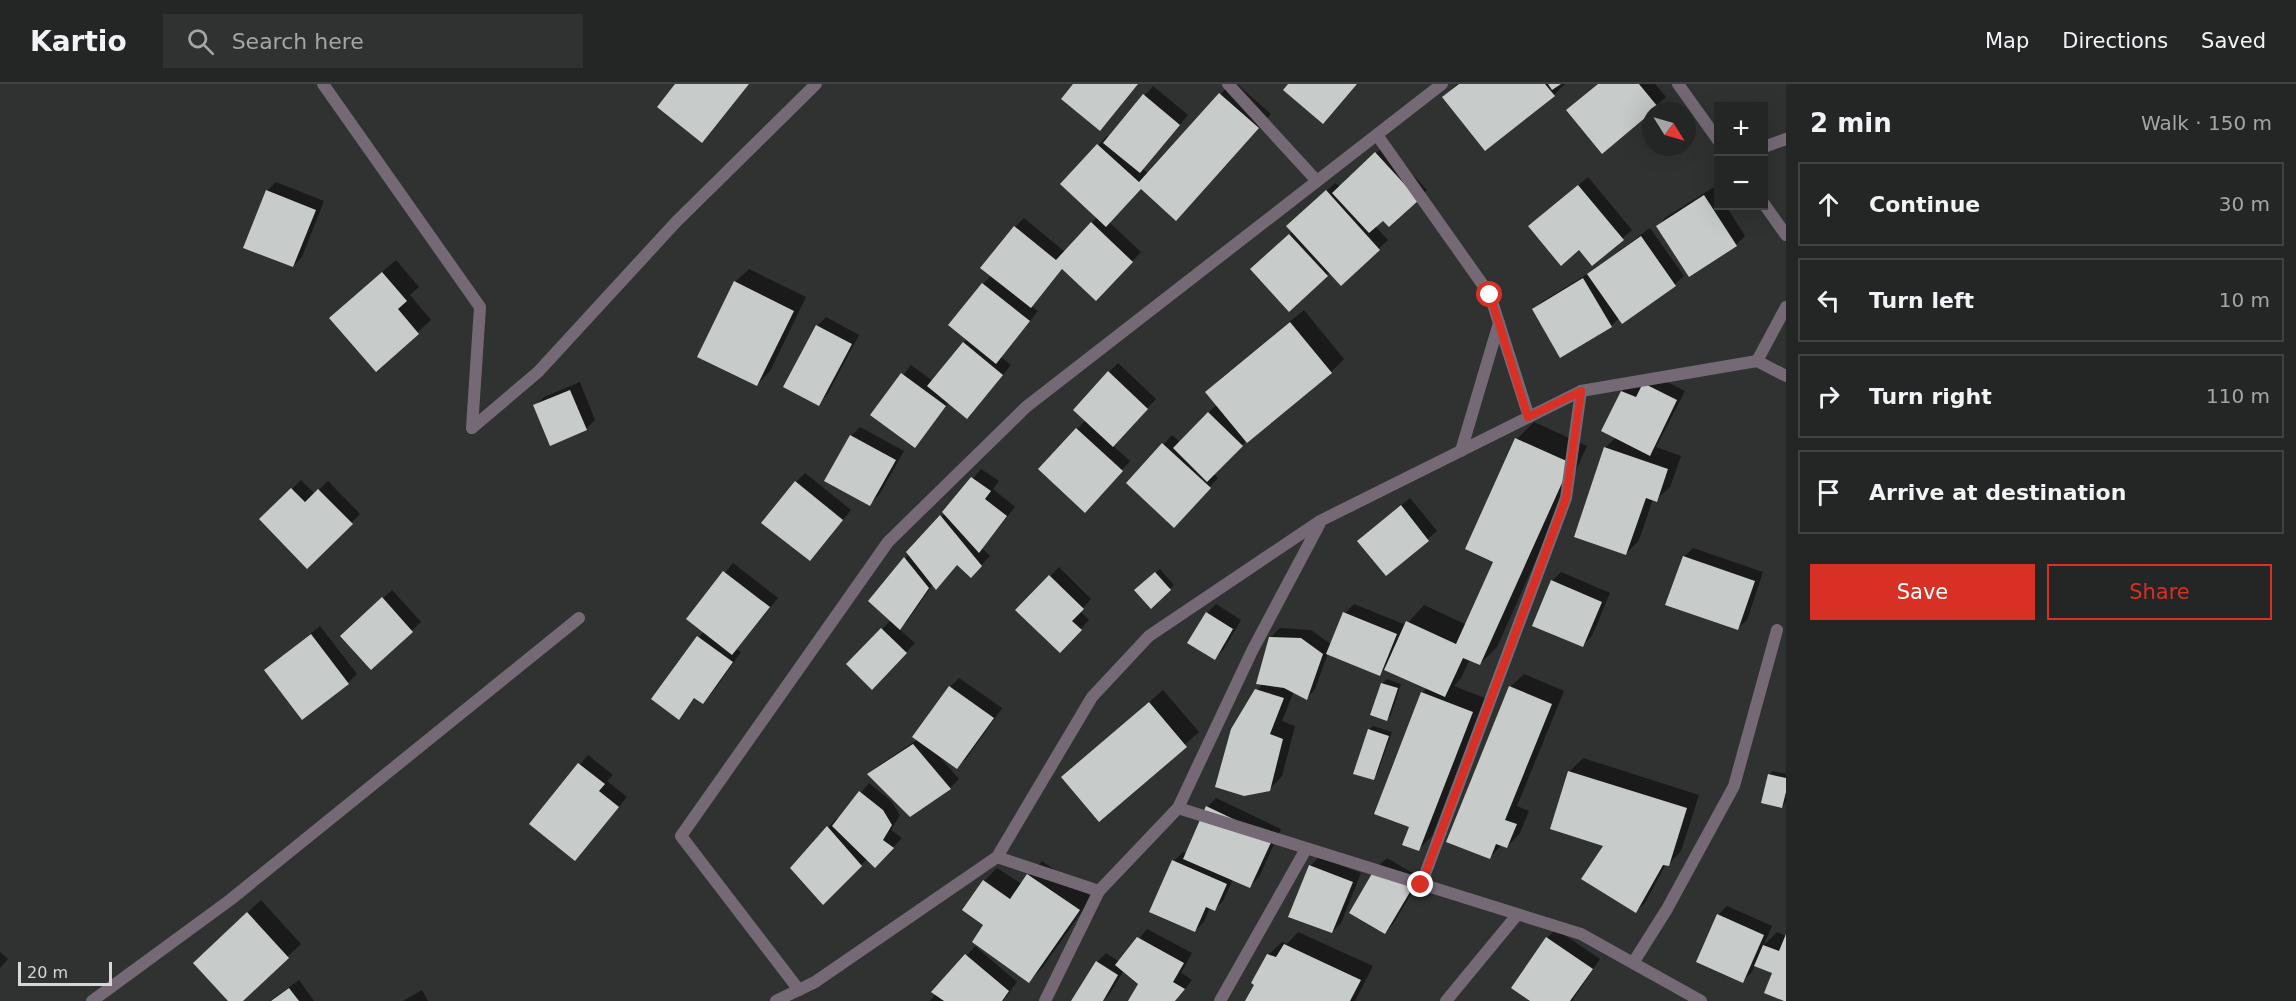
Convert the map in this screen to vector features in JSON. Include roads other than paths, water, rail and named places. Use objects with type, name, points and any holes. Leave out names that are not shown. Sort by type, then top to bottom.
[{"type":"street","points":[[323,84],[480,308],[472,428],[538,372],[676,222],[816,84]]},
{"type":"street","points":[[1228,84],[1317,181]]},
{"type":"street","points":[[799,990],[681,836],[888,542],[1026,407],[1442,84]]},
{"type":"street","points":[[1678,84],[1714,133]]},
{"type":"street","points":[[1377,135],[1490,295],[1528,417]]},
{"type":"street","points":[[1768,146],[1786,139]]},
{"type":"street","points":[[1768,210],[1786,235]]},
{"type":"street","points":[[1757,361],[1786,307]]},
{"type":"street","points":[[1461,451],[1499,323]]},
{"type":"street","points":[[776,1001],[815,982],[997,857],[1092,697],[1149,636],[1320,521],[1581,391],[1757,361],[1786,376]]},
{"type":"street","points":[[1421,885],[1566,498],[1581,391]]},
{"type":"street","points":[[1045,1001],[1099,891],[1178,808],[1252,651],[1320,521]]},
{"type":"street","points":[[92,1001],[230,900],[579,618]]},
{"type":"street","points":[[1633,963],[1667,909],[1734,786],[1777,630]]},
{"type":"street","points":[[1178,808],[1581,934],[1701,1001]]},
{"type":"street","points":[[1220,1001],[1306,849]]},
{"type":"street","points":[[997,857],[1099,891]]},
{"type":"street","points":[[1446,1001],[1517,915]]}]
